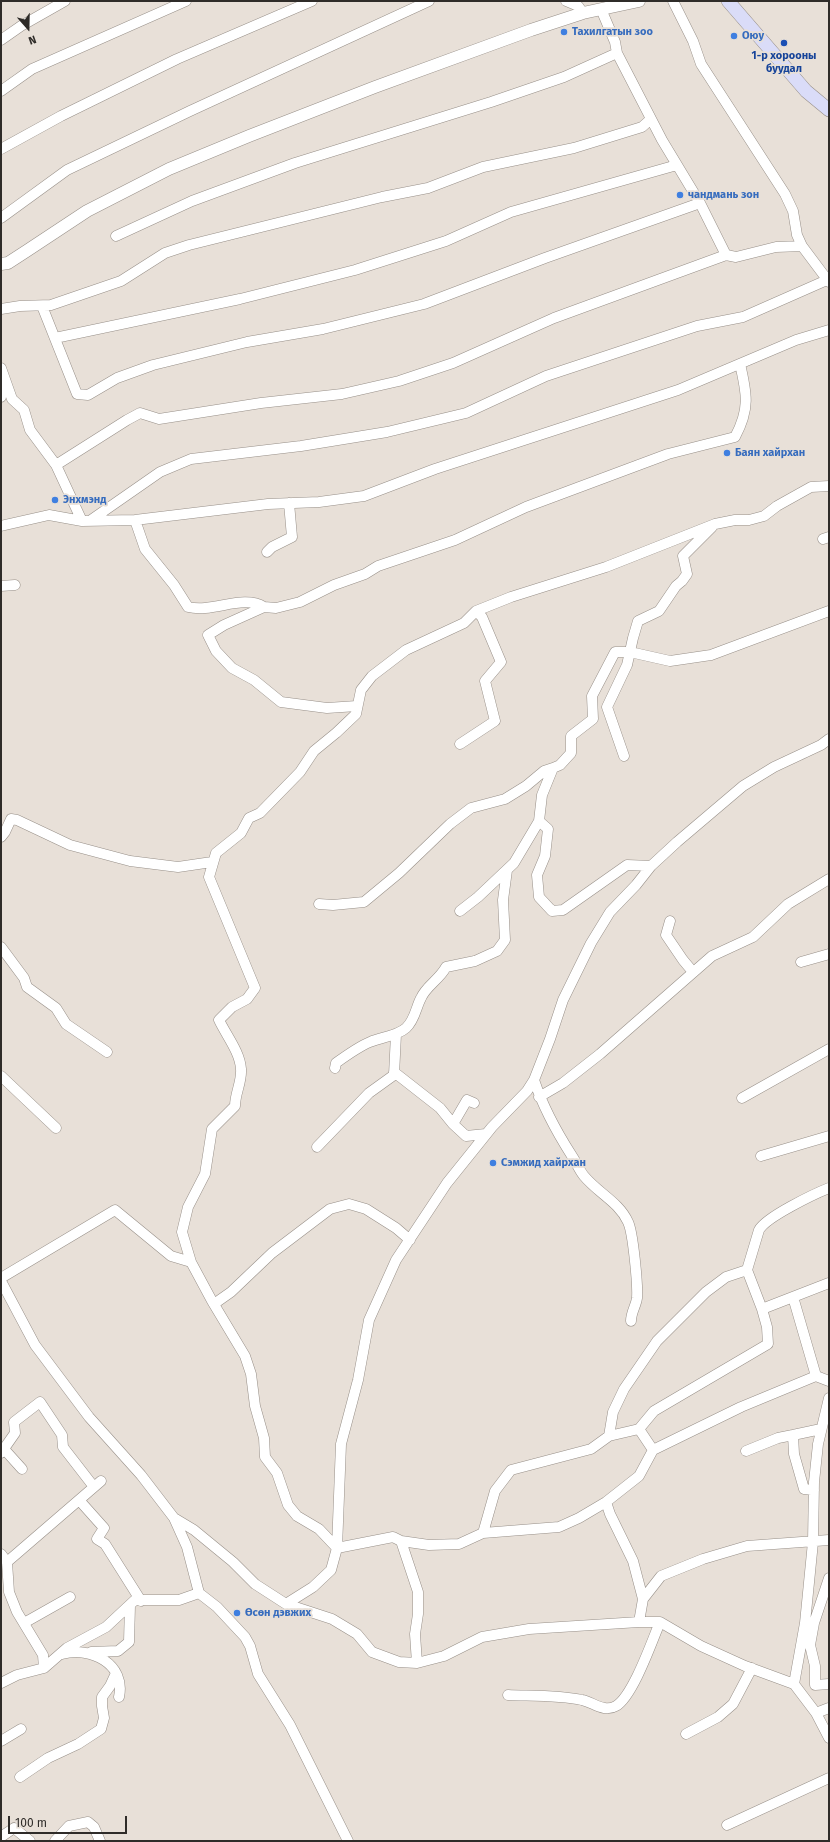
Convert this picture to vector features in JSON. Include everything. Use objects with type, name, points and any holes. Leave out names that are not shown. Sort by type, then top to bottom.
[{"type":"main road","points":[[728,1],[806,91],[829,110]]},
{"type":"street","points":[[1,40],[21,26],[65,1]]},
{"type":"street","points":[[1,91],[32,69],[186,1]]},
{"type":"street","points":[[1,149],[61,116],[178,59],[312,1]]},
{"type":"street","points":[[1,218],[67,170],[190,110],[429,1]]},
{"type":"street","points":[[566,1],[578,6],[583,13]]},
{"type":"street","points":[[1,264],[8,263],[87,211],[169,169],[368,90],[583,13],[639,1]]},
{"type":"street","points":[[86,521],[160,472],[190,459],[301,446],[387,432],[466,413],[546,376],[697,326],[742,317],[828,281],[802,246],[797,235],[793,211],[785,194],[701,64],[694,41],[673,1]]},
{"type":"street","points":[[601,9],[615,42],[617,53],[651,119],[700,203],[726,256]]},
{"type":"street","points":[[116,236],[192,201],[295,163],[491,102],[564,76],[617,53]]},
{"type":"street","points":[[1,310],[20,306],[51,305],[121,281],[165,254],[189,245],[374,199],[428,188],[483,167],[574,148],[642,127],[651,119]]},
{"type":"street","points":[[55,338],[240,299],[355,270],[446,241],[511,212],[677,165]]},
{"type":"street","points":[[42,306],[77,394],[88,395],[117,378],[152,366],[247,342],[323,329],[424,304],[545,258],[700,203]]},
{"type":"street","points":[[56,465],[140,413],[159,419],[261,403],[342,394],[399,381],[453,363],[554,318],[726,256],[736,257],[776,247],[802,246]]},
{"type":"street","points":[[1,526],[49,515],[86,521],[135,520],[268,504],[319,502],[364,496],[449,464],[678,390],[796,340],[829,330]]},
{"type":"street","points":[[135,520],[145,549],[174,585],[188,607],[207,609],[245,601],[264,607],[276,608],[300,602],[334,584],[365,574],[378,566],[455,540],[526,507],[668,454],[735,437],[742,424],[747,395],[740,364]]},
{"type":"street","points":[[1,368],[12,399],[24,410],[30,430],[56,465],[86,521]]},
{"type":"street","points":[[1,378],[1,397]]},
{"type":"street","points":[[337,1548],[318,1528],[297,1516],[288,1505],[277,1473],[265,1457],[264,1438],[256,1406],[251,1374],[245,1356],[191,1262],[182,1232],[188,1207],[205,1174],[212,1129],[235,1106],[235,1096],[240,1086],[241,1068],[238,1054],[219,1020],[232,1007],[246,999],[254,988],[209,877],[212,862],[216,853],[241,833],[249,818],[260,813],[300,772],[314,751],[356,714],[361,690],[372,676],[406,650],[464,623],[476,611],[511,597],[606,567],[715,524],[735,520],[749,520],[764,516],[777,506],[811,487],[829,486]]},
{"type":"street","points":[[267,552],[272,547],[292,537],[289,503]]},
{"type":"street","points":[[624,756],[608,707],[627,665],[638,621],[659,611],[686,574],[682,556],[715,524]]},
{"type":"street","points":[[1,586],[15,585]]},
{"type":"street","points":[[264,607],[208,635],[216,651],[232,668],[254,680],[281,702],[327,708],[357,706]]},
{"type":"street","points":[[460,744],[495,721],[485,681],[501,662],[482,617],[476,611]]},
{"type":"street","points":[[319,904],[333,905],[364,902],[399,873],[450,824],[471,808],[505,799],[526,786],[544,771],[560,765],[571,753],[571,736],[593,719],[592,696],[615,652],[630,652],[670,661],[711,655],[829,612]]},
{"type":"street","points":[[286,1604],[313,1587],[331,1570],[337,1548],[341,1444],[358,1380],[369,1320],[396,1260],[447,1183],[486,1134],[527,1091],[534,1080],[563,1000],[591,943],[610,912],[636,885],[651,866],[743,786],[774,767],[821,745],[829,739]]},
{"type":"street","points":[[460,911],[478,897],[514,863],[539,821],[542,795],[553,768]]},
{"type":"street","points":[[1,837],[11,819],[17,820],[70,845],[130,861],[178,867],[212,862]]},
{"type":"street","points":[[539,821],[548,829],[545,856],[537,875],[540,897],[552,911],[563,910],[626,865],[651,866]]},
{"type":"street","points":[[335,1068],[336,1063],[355,1050],[368,1043],[396,1034],[407,1027],[415,1014],[421,996],[441,976],[446,967],[475,961],[497,951],[505,940],[503,900],[507,870]]},
{"type":"street","points":[[539,1097],[563,1083],[600,1054],[712,956],[753,937],[788,904],[829,879]]},
{"type":"street","points":[[670,921],[666,935],[693,972]]},
{"type":"street","points":[[1,948],[24,978],[27,987],[56,1008],[66,1024],[107,1052]]},
{"type":"street","points":[[801,962],[829,954]]},
{"type":"street","points":[[317,1147],[369,1093],[394,1075],[396,1034]]},
{"type":"street","points":[[742,1098],[829,1049]]},
{"type":"street","points":[[394,1072],[440,1108],[453,1124],[466,1136],[486,1134]]},
{"type":"street","points":[[1,1076],[56,1128]]},
{"type":"street","points":[[534,1080],[539,1097],[556,1132],[583,1174],[591,1184],[618,1206],[629,1223],[637,1283],[637,1298],[631,1314],[631,1321]]},
{"type":"street","points":[[453,1124],[466,1100],[474,1102]]},
{"type":"street","points":[[761,1156],[829,1136]]},
{"type":"street","points":[[483,1533],[495,1491],[511,1470],[592,1449],[609,1436],[639,1428],[654,1411],[768,1344],[767,1326],[746,1270],[762,1225],[788,1208],[829,1188]]},
{"type":"street","points":[[214,1304],[231,1292],[272,1253],[330,1209],[349,1204],[366,1209],[396,1228],[410,1240]]},
{"type":"street","points":[[191,1262],[171,1256],[115,1210],[1,1280],[35,1345],[89,1417],[141,1475],[174,1518],[187,1547],[199,1593],[217,1607],[245,1636],[250,1646],[258,1674],[290,1725],[348,1841]]},
{"type":"street","points":[[609,1436],[613,1412],[624,1388],[657,1341],[706,1292],[726,1277],[746,1270]]},
{"type":"street","points":[[762,1310],[829,1283]]},
{"type":"street","points":[[793,1297],[816,1376]]},
{"type":"street","points":[[337,1548],[392,1538],[430,1546],[459,1544],[483,1533],[559,1527],[579,1518],[606,1502],[639,1476],[653,1450],[742,1407],[816,1376],[829,1381]]},
{"type":"street","points":[[794,1684],[804,1623],[813,1542],[814,1490],[821,1429],[828,1410],[829,1398]]},
{"type":"street","points":[[22,1469],[3,1451],[15,1433],[14,1422],[40,1402],[62,1435],[63,1447],[98,1484]]},
{"type":"street","points":[[639,1428],[653,1450]]},
{"type":"street","points":[[746,1451],[778,1438],[821,1429]]},
{"type":"street","points":[[793,1435],[794,1454],[804,1489],[814,1490]]},
{"type":"street","points":[[44,1668],[44,1654],[5,1593],[4,1558],[98,1484]]},
{"type":"street","points":[[98,1484],[79,1500],[104,1528],[97,1539],[105,1544],[141,1601]]},
{"type":"street","points":[[606,1502],[610,1514],[633,1561],[643,1599],[639,1622]]},
{"type":"street","points":[[174,1518],[194,1530],[233,1562],[255,1584],[286,1604],[332,1619],[357,1634],[372,1652],[399,1662],[417,1663],[444,1656],[482,1637],[529,1629],[660,1622],[701,1646],[794,1684],[816,1713],[829,1738]]},
{"type":"street","points":[[643,1599],[661,1576],[703,1559],[747,1546],[829,1540]]},
{"type":"street","points":[[401,1541],[418,1592],[418,1614],[414,1634],[417,1663]]},
{"type":"street","points":[[829,1578],[814,1623],[810,1645],[816,1685],[829,1684]]},
{"type":"street","points":[[1,1683],[17,1675],[44,1668],[67,1648],[106,1627],[135,1600],[179,1600],[199,1593]]},
{"type":"street","points":[[24,1623],[70,1597]]},
{"type":"street","points":[[57,1656],[71,1652],[118,1651],[129,1642],[130,1605]]},
{"type":"street","points":[[508,1695],[582,1700],[598,1708],[615,1707],[621,1702],[633,1684],[660,1622]]},
{"type":"street","points":[[20,1777],[48,1758],[78,1744],[101,1728],[104,1718],[102,1697],[110,1686],[122,1647]]},
{"type":"street","points":[[89,1652],[109,1663],[115,1671],[120,1685],[119,1697]]},
{"type":"street","points":[[686,1734],[718,1717],[733,1704],[752,1668]]},
{"type":"street","points":[[816,1713],[829,1708]]},
{"type":"street","points":[[1,1741],[21,1729]]},
{"type":"street","points":[[727,1825],[829,1778]]},
{"type":"street","points":[[55,1841],[69,1826],[88,1822],[94,1827],[100,1841]]},
{"type":"street","points":[[1,1837],[14,1828],[30,1841]]},
{"type":"place","name":"Тахилгатын зоо","points":[[564,32]]},
{"type":"place","name":"Оюу","points":[[734,36]]},
{"type":"place","name":"1-р хорооны буудал","points":[[784,43]]},
{"type":"place","name":"чандмань зон","points":[[680,195]]},
{"type":"place","name":"Баян хайрхан","points":[[727,453]]},
{"type":"place","name":"Энхмэнд","points":[[55,500]]},
{"type":"place","name":"Сэмжид хайрхан","points":[[493,1163]]},
{"type":"place","name":"Өсөн дэвжих","points":[[237,1613]]}]
